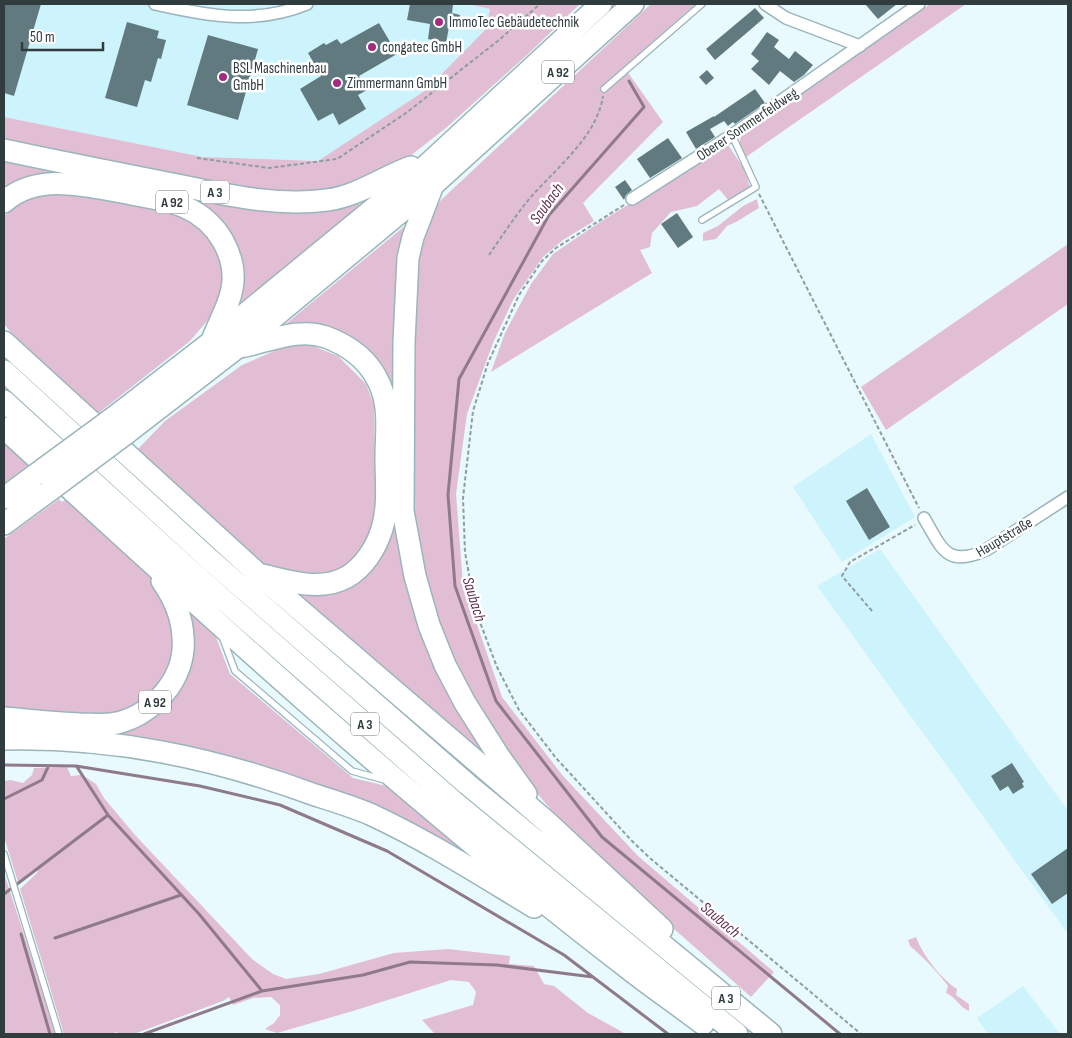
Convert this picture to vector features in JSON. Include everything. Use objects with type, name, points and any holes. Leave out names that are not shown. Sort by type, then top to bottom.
[{"type":"highway","name":"A 92","points":[[4,524],[50,490],[210,343],[429,163],[600,4]]},
{"type":"highway","name":"A 92","points":[[4,498],[34,476],[121,425],[238,347],[433,185],[634,4]]},
{"type":"highway","name":"A 3","points":[[4,150],[249,198],[291,203],[328,200],[365,189],[410,167],[429,163]]},
{"type":"highway","name":"A 92","points":[[4,202],[23,190],[41,185],[60,183],[80,184],[173,202],[190,208],[201,215],[211,224],[228,249],[234,280],[230,295],[210,343]]},
{"type":"highway","name":"A 92","points":[[433,185],[413,237],[408,258],[406,281],[403,510],[410,556],[429,625],[445,665],[465,703],[498,755],[547,822]]},
{"type":"highway","name":"A 3","points":[[238,347],[296,334],[315,334],[325,337],[348,349],[369,367],[381,387],[386,407],[386,513],[377,542],[366,560],[347,577],[323,584],[307,585],[257,573]]},
{"type":"highway","name":"A 3","points":[[5,342],[169,495],[257,573],[547,822],[669,935],[681,961]]},
{"type":"highway","name":"A 3","points":[[4,371],[208,558],[409,734],[566,868],[770,1034]]},
{"type":"highway","name":"A 3","points":[[4,401],[193,573],[453,800],[737,1034]]},
{"type":"highway","name":"A 3","points":[[4,428],[217,623],[403,785],[626,968],[717,1034]]},
{"type":"highway","name":"A 92","points":[[4,718],[111,724],[131,718],[158,700],[172,683],[181,659],[184,640],[174,600],[149,562]]},
{"type":"highway","name":"A 3","points":[[4,739],[92,742],[176,754],[228,766],[278,781],[372,815],[430,845],[558,922],[576,928]]},
{"type":"street","points":[[154,4],[222,16],[248,18],[283,12],[307,4]]},
{"type":"street","points":[[765,4],[786,18],[860,46]]},
{"type":"street","name":"Oberer Sommerfeldweg","points":[[632,199],[732,135],[919,4]]},
{"type":"street","name":"Hauptstraße","points":[[924,518],[940,547],[948,554],[963,558],[986,550],[1068,498]]},
{"type":"lane","points":[[604,89],[702,4]]},
{"type":"lane","points":[[702,220],[756,187],[732,135]]},
{"type":"lane","points":[[4,854],[59,1034]]},
{"type":"path","points":[[197,158],[270,168],[337,159],[406,112],[499,40],[540,4]]},
{"type":"path","points":[[489,255],[529,199],[574,152],[601,110],[604,89]]},
{"type":"path","points":[[756,187],[924,518]]},
{"type":"path","points":[[632,199],[556,248],[542,260],[519,295],[488,363],[473,411],[463,498],[465,552],[475,609],[497,667],[519,710],[556,758],[631,840],[651,859],[861,1034]]},
{"type":"path","points":[[872,611],[842,576],[850,562],[911,526],[921,524],[930,529]]},
{"type":"shaded area","points":[[4,4],[468,4],[490,9],[486,29],[426,90],[319,161],[203,157],[4,117]]},
{"type":"shaded area","points":[[468,4],[580,4],[446,128],[400,164],[357,185],[283,196],[4,145],[4,117],[203,157],[318,161],[426,90],[486,29],[490,9]]},
{"type":"shaded area","points":[[651,4],[696,4],[624,67],[663,122],[583,203],[594,221],[563,240],[543,257],[513,300],[493,343],[467,414],[456,494],[463,584],[502,697],[563,776],[638,856],[774,972],[751,997],[621,882],[575,838],[493,739],[443,642],[419,567],[412,512],[411,310],[423,227],[441,200]]},
{"type":"shaded area","points":[[930,4],[966,4],[746,157],[739,144],[742,133]]},
{"type":"shaded area","points":[[728,145],[745,170],[750,187],[729,201],[719,189],[697,206],[671,212],[652,233],[650,247],[640,250],[652,273],[491,372],[505,333],[531,284],[553,254],[597,224],[713,152]]},
{"type":"shaded area","points":[[4,159],[357,201],[361,207],[232,310],[221,227],[81,180],[4,197]]},
{"type":"shaded area","points":[[62,192],[174,212],[194,221],[213,244],[222,269],[222,288],[213,314],[190,341],[96,415],[21,345],[4,324],[4,216],[17,205],[30,198]]},
{"type":"shaded area","points":[[757,199],[759,208],[727,226],[716,239],[703,241],[703,233],[718,226],[743,206]]},
{"type":"shaded area","points":[[406,225],[408,226],[401,244],[397,267],[400,534],[496,768],[293,592],[376,554],[391,413],[361,355],[276,332]]},
{"type":"shaded area","points":[[1068,244],[1068,304],[886,430],[861,387]]},
{"type":"shaded area","points":[[308,344],[338,356],[366,384],[374,405],[376,514],[369,541],[349,564],[323,577],[277,573],[246,552],[136,451],[165,421],[242,365],[281,348]]},
{"type":"shaded area","points":[[871,434],[915,517],[842,562],[793,487]]},
{"type":"shaded area","points":[[4,442],[29,465],[4,483]]},
{"type":"shaded area","points":[[69,497],[147,571],[166,599],[173,619],[175,654],[158,687],[130,708],[105,716],[4,709],[4,539],[59,499],[62,502]]},
{"type":"shaded area","points":[[880,549],[1068,811],[1068,934],[817,586]]},
{"type":"shaded area","points":[[181,604],[214,632],[230,674],[353,778],[395,788],[495,874],[435,839],[78,729],[173,689]]},
{"type":"shaded area","points":[[67,767],[71,776],[82,775],[96,784],[104,798],[135,835],[252,959],[273,974],[286,979],[319,974],[394,953],[448,949],[510,956],[509,964],[534,966],[544,984],[554,986],[588,1013],[626,1034],[435,1034],[422,1020],[473,1005],[476,992],[469,982],[451,980],[277,1033],[265,1029],[274,1023],[280,1015],[280,1005],[271,997],[253,998],[233,1005],[229,997],[223,1001],[134,1034],[120,1034],[116,1032],[113,1034],[64,1034],[20,889],[37,873],[38,869],[32,871],[18,882],[4,837],[4,781],[11,780],[23,783],[32,775],[34,768]]},
{"type":"shaded area","points":[[4,873],[56,1034],[4,1034]]},
{"type":"shaded area","points":[[916,937],[933,966],[957,989],[956,995],[969,1004],[969,1011],[946,993],[948,986],[944,980],[910,946],[908,940]]},
{"type":"shaded area","points":[[1023,986],[1060,1034],[988,1034],[977,1018]]},
{"type":"building","points":[[4,4],[41,4],[14,96],[4,93]]},
{"type":"building","name":"ImmoTec Gebäudetechnik","points":[[410,4],[453,5],[452,13],[460,15],[458,29],[449,27],[446,43],[428,39],[430,24],[407,20]]},
{"type":"building","points":[[865,4],[897,4],[878,19]]},
{"type":"building","points":[[755,8],[764,18],[715,60],[706,49]]},
{"type":"building","points":[[127,22],[159,31],[157,38],[166,40],[161,59],[158,58],[151,82],[145,80],[137,107],[105,98]]},
{"type":"building","name":"Zimmermann GmbH","points":[[379,23],[397,54],[359,76],[367,90],[358,95],[366,109],[339,125],[333,113],[318,121],[300,89],[321,76],[308,53],[324,43],[326,45],[337,39],[341,44]]},
{"type":"building","points":[[767,32],[779,40],[774,47],[789,59],[795,51],[813,65],[794,82],[780,71],[769,85],[751,69],[759,61],[751,54]]},
{"type":"building","name":"BSL Maschinenbau GmbH","points":[[208,35],[258,49],[238,120],[187,105]]},
{"type":"building","points":[[707,70],[714,78],[706,85],[699,77]]},
{"type":"building","points":[[755,89],[765,103],[735,124],[733,122],[728,126],[724,121],[710,129],[715,137],[696,149],[686,132],[714,117]]},
{"type":"building","points":[[668,138],[682,158],[650,178],[637,159]]},
{"type":"building","points":[[625,180],[632,190],[626,195],[624,200],[615,187]]},
{"type":"building","points":[[677,213],[693,237],[678,248],[661,224]]},
{"type":"building","points":[[867,488],[890,527],[869,540],[846,501]]},
{"type":"building","points":[[1012,763],[1024,782],[1022,783],[1024,787],[1013,794],[1008,786],[1000,791],[991,776]]},
{"type":"building","points":[[1068,848],[1068,893],[1052,904],[1031,874]]},
{"type":"waterway","name":"Saubach","points":[[629,81],[644,107],[549,215],[459,379],[448,495],[455,586],[496,701],[602,837],[840,1034]]},
{"type":"waterway","points":[[4,765],[76,766],[200,786],[280,805],[387,851],[564,955],[668,1034]]},
{"type":"waterway","points":[[4,799],[42,780],[48,767]]},
{"type":"waterway","points":[[77,767],[108,815],[199,914],[262,991]]},
{"type":"waterway","points":[[4,894],[108,815]]},
{"type":"waterway","points":[[55,938],[181,895]]},
{"type":"waterway","points":[[21,934],[50,1034]]},
{"type":"waterway","points":[[144,1034],[262,991],[363,975],[410,962],[497,965],[593,977]]},
{"type":"place","name":"ImmoTec Gebäudetechnik","points":[[439,22]]},
{"type":"place","name":"congatec GmbH","points":[[372,47]]},
{"type":"place","name":"BSL Maschinenbau GmbH","points":[[223,77]]},
{"type":"place","name":"Zimmermann GmbH","points":[[337,83]]}]
